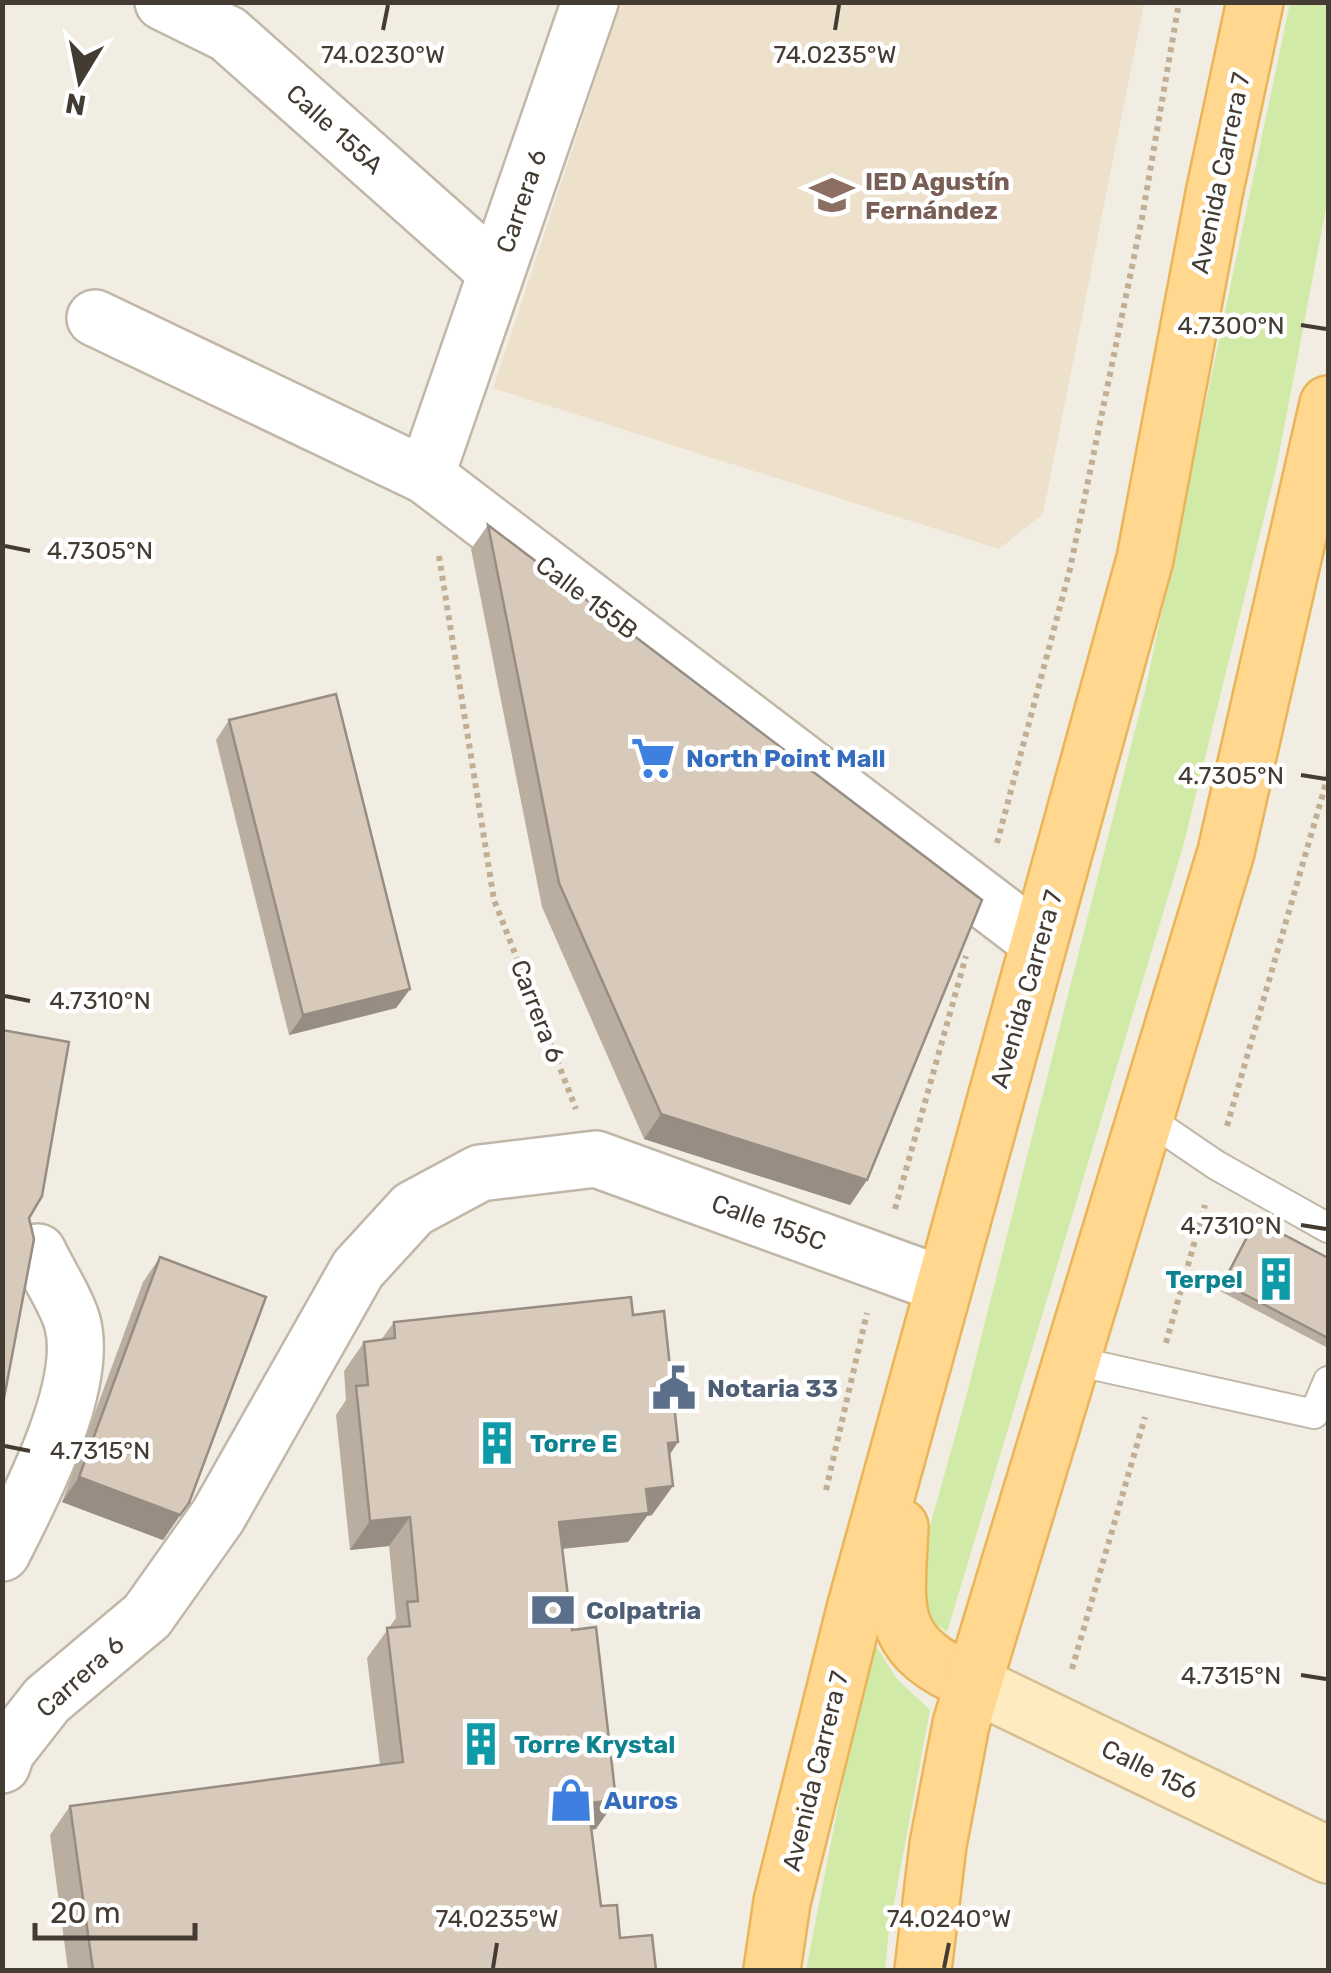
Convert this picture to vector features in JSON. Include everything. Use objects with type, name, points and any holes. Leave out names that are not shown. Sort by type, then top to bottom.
[{"type":"main road","name":"Avenida Carrera 7","points":[[772,1970],[782,1902],[855,1609],[1145,559],[1214,194],[1256,2]]},
{"type":"main road","points":[[923,1970],[938,1845],[972,1683],[1075,1361],[1144,1116],[1313,559],[1328,404]]},
{"type":"main road","points":[[919,1380],[896,1599],[907,1638],[930,1665],[972,1683]]},
{"type":"street","name":"Calle 155A","points":[[163,2],[228,34],[496,272]]},
{"type":"street","name":"Carrera 6","points":[[426,476],[590,2]]},
{"type":"street","name":"Calle 155B","points":[[95,318],[426,476],[1039,942]]},
{"type":"street","name":"Carrera 6","points":[[2,1766],[8,1751],[47,1700],[147,1616],[218,1516],[358,1269],[413,1208],[480,1173],[596,1159]]},
{"type":"street","name":"Calle 155C","points":[[596,1159],[943,1285]]},
{"type":"street","points":[[2,1553],[60,1419],[73,1377],[72,1322],[38,1252]]},
{"type":"street","name":"Calle 156","points":[[972,1683],[1328,1855]]},
{"type":"lane","points":[[1144,1116],[1216,1165],[1328,1228]]},
{"type":"lane","points":[[1075,1361],[1314,1414],[1328,1381]]},
{"type":"path","name":"Carrera 6","points":[[426,476],[494,900],[596,1159]]},
{"type":"path","points":[[1056,1723],[1328,776]]},
{"type":"shaded area","name":"IED Agustín Fernández","points":[[621,3],[1144,3],[1043,514],[999,549],[493,388]]},
{"type":"green space","points":[[1290,3],[1328,3],[1328,198],[1277,465],[1183,847],[947,1632],[920,1613],[917,1572],[965,1401],[1145,691]]},
{"type":"green space","points":[[871,1638],[897,1679],[930,1710],[885,1970],[806,1970]]},
{"type":"building","name":"North Point Mall","points":[[488,525],[982,900],[867,1180],[661,1114],[559,883]]},
{"type":"building","points":[[336,694],[410,989],[303,1015],[229,720]]},
{"type":"building","points":[[2,1030],[69,1042],[42,1196],[29,1218],[34,1239],[2,1409]]},
{"type":"building","name":"Terpel","points":[[1256,1220],[1328,1258],[1328,1338],[1223,1283]]},
{"type":"building","points":[[160,1257],[266,1297],[189,1503],[180,1515],[79,1477]]},
{"type":"building","points":[[631,1297],[633,1315],[664,1311],[678,1442],[668,1443],[673,1486],[646,1489],[649,1513],[559,1522],[572,1630],[596,1627],[616,1800],[588,1803],[601,1906],[617,1905],[620,1938],[652,1935],[656,1970],[93,1970],[70,1806],[403,1762],[387,1628],[410,1626],[407,1602],[418,1601],[410,1517],[370,1521],[356,1386],[368,1385],[364,1342],[395,1338],[394,1322]]},
{"type":"place","name":"IED Agustín Fernández","points":[[832,195]]},
{"type":"place","name":"North Point Mall","points":[[653,758]]},
{"type":"place","name":"Terpel","points":[[1276,1279]]},
{"type":"place","name":"Notaria 33","points":[[674,1388]]},
{"type":"place","name":"Torre E","points":[[497,1443]]},
{"type":"place","name":"Colpatria","points":[[553,1610]]},
{"type":"place","name":"Torre Krystal","points":[[481,1744]]},
{"type":"place","name":"Auros","points":[[571,1800]]}]
